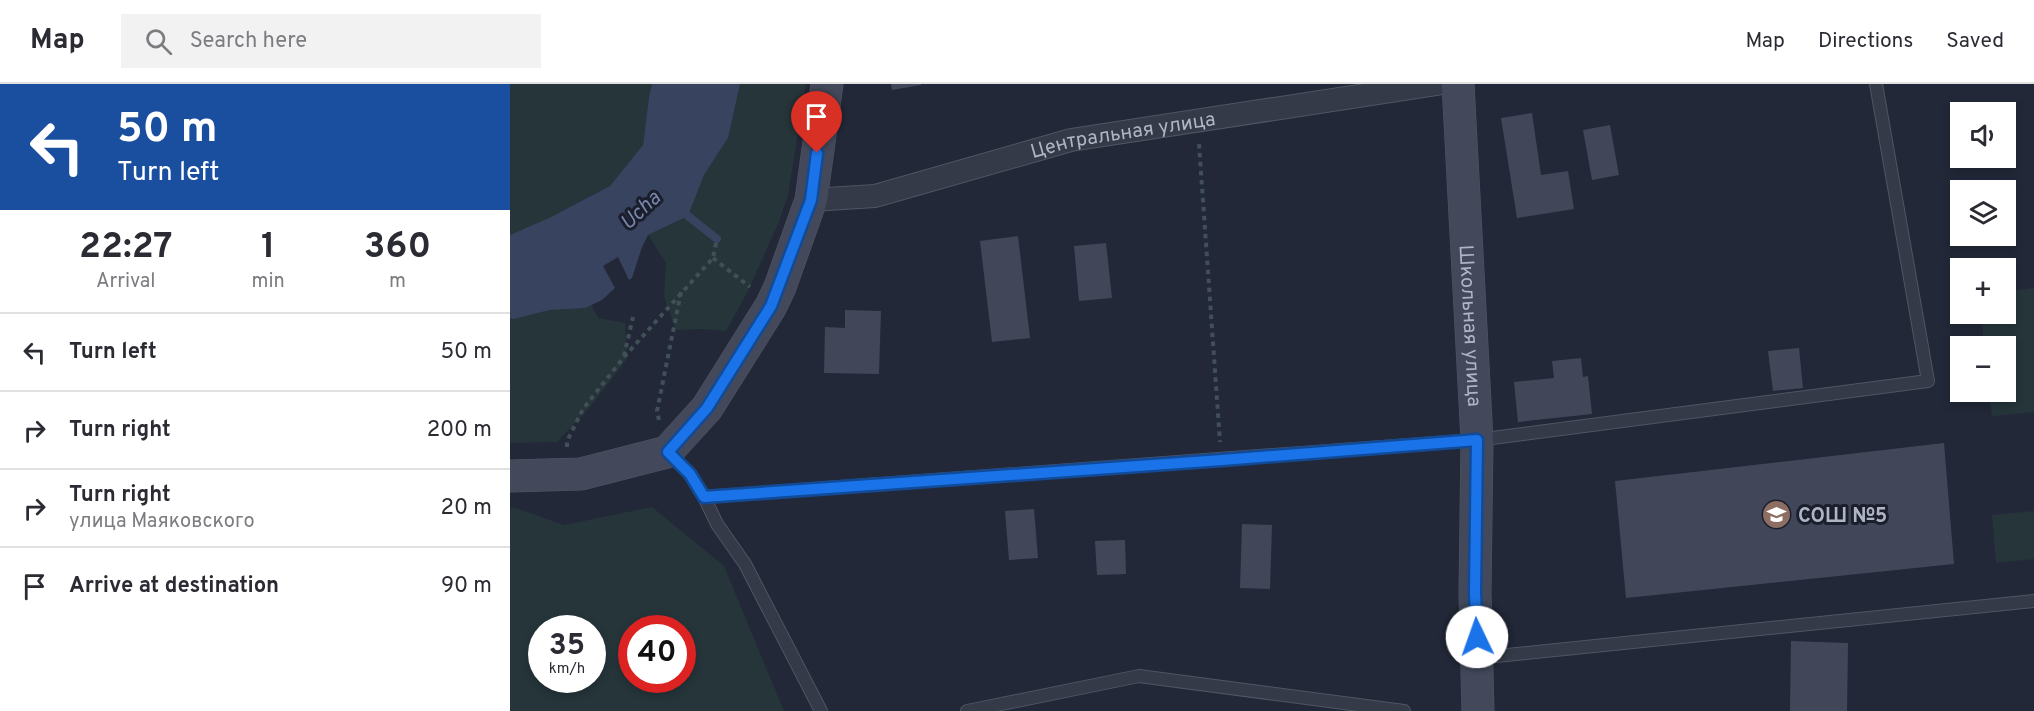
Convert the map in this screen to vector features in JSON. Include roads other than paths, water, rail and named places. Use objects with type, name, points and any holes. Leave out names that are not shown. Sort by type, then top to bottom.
[{"type":"street","points":[[510,476],[581,474],[668,452],[707,408],[771,306],[811,200],[827,84]]},
{"type":"street","name":"Центральная улица","points":[[811,200],[875,196],[1071,140],[1437,84]]},
{"type":"street","name":"Школьная улица","points":[[1458,84],[1477,440],[1475,593],[1478,711]]},
{"type":"lane","points":[[704,497],[1477,440],[1928,381],[1876,84]]},
{"type":"lane","points":[[668,452],[690,474],[717,524],[745,564],[821,711]]},
{"type":"lane","points":[[1478,658],[2034,601]]},
{"type":"lane","points":[[967,711],[1139,676],[1404,711]]},
{"type":"water","name":"Ucha","points":[[652,84],[740,84],[728,138],[704,175],[688,216],[648,235],[632,278],[615,288],[602,300],[585,308],[549,310],[510,318],[510,235],[549,218],[610,186],[643,145]]},
{"type":"waterway","points":[[688,216],[717,239]]},
{"type":"place","name":"СОШ №5","points":[[1777,515]]}]
